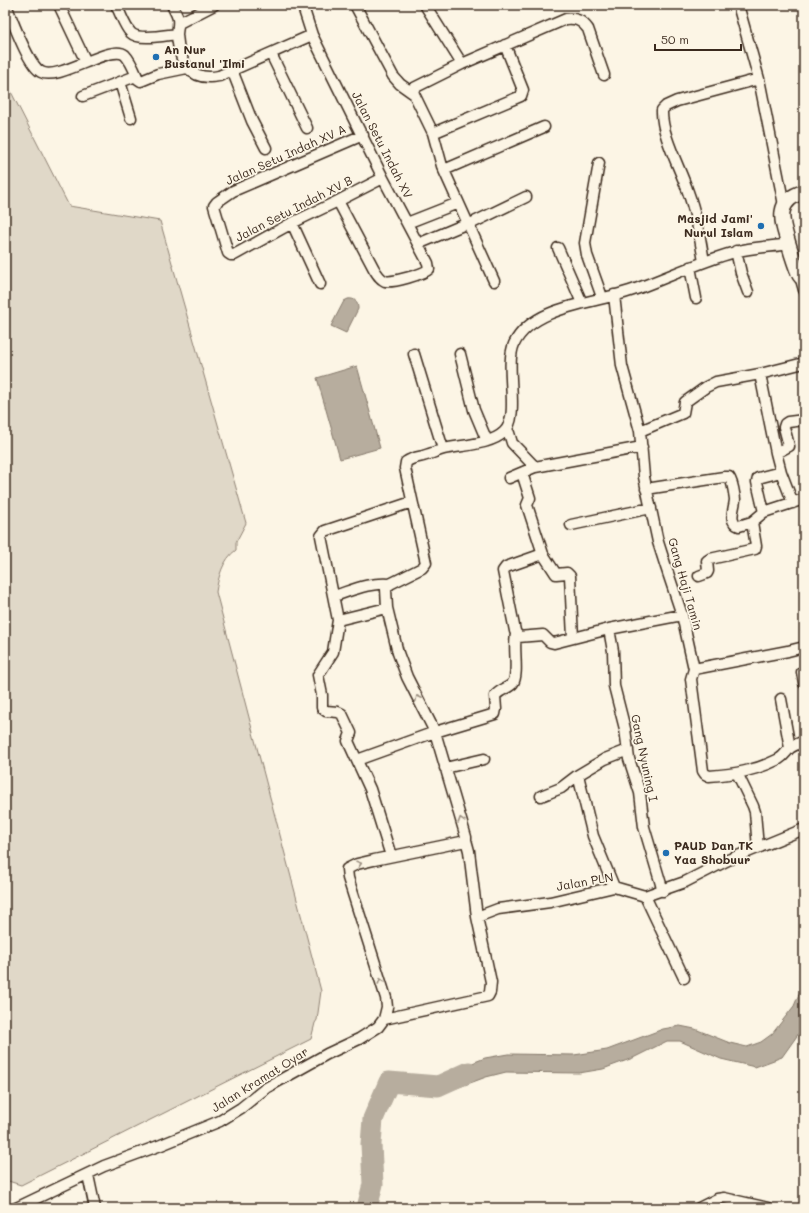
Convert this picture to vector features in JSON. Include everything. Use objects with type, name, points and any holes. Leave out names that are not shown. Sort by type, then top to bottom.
[{"type":"street","points":[[6,5],[22,44],[37,69],[42,72],[53,74],[111,54],[124,54],[129,60],[136,76],[141,81],[158,74],[187,68]]},
{"type":"street","points":[[59,5],[86,62]]},
{"type":"street","points":[[116,5],[128,28],[134,35],[140,37],[178,28],[214,5]]},
{"type":"street","points":[[172,5],[177,14],[180,52],[187,68],[193,74],[207,77],[219,76],[312,36]]},
{"type":"street","name":"Jalan Setu Indah XV","points":[[307,5],[304,10],[312,36],[363,135],[383,178],[418,244],[429,269],[425,272],[390,281],[380,278],[374,270],[338,202]]},
{"type":"street","points":[[355,5],[393,76],[400,84],[410,90],[416,98],[433,132],[440,162],[494,281]]},
{"type":"street","points":[[425,5],[462,64]]},
{"type":"street","points":[[738,5],[759,79],[784,205]]},
{"type":"street","points":[[410,90],[462,64],[555,23],[566,19],[576,18],[584,23],[588,29],[604,75]]},
{"type":"street","points":[[433,132],[521,96],[523,90],[505,46]]},
{"type":"street","points":[[271,54],[307,128]]},
{"type":"street","points":[[232,70],[249,114],[266,148]]},
{"type":"street","points":[[83,96],[136,76]]},
{"type":"street","points":[[704,262],[697,219],[687,188],[663,126],[662,110],[666,106],[677,101],[759,79]]},
{"type":"street","points":[[120,82],[131,118]]},
{"type":"street","points":[[444,170],[544,127]]},
{"type":"street","name":"Jalan Setu Indah XV A","points":[[221,199],[233,191],[363,135]]},
{"type":"street","points":[[600,163],[586,243],[587,255],[602,297]]},
{"type":"street","name":"Jalan Setu Indah XV B","points":[[221,199],[214,206],[230,256],[292,223],[338,202],[383,178]]},
{"type":"street","points":[[804,192],[791,198],[784,205],[781,214],[782,222],[798,272],[802,277],[804,290]]},
{"type":"street","points":[[418,244],[468,224],[526,196]]},
{"type":"street","points":[[407,223],[458,202]]},
{"type":"street","points":[[292,223],[320,284]]},
{"type":"street","points":[[466,840],[357,864],[350,867],[347,871],[386,998],[387,1007],[384,1018],[488,996],[491,982],[477,917],[469,851],[465,834],[435,732],[402,665],[387,608],[386,589],[390,584],[422,568],[426,563],[405,468],[406,462],[443,450],[487,441],[500,436],[507,430],[512,411],[510,364],[514,343],[521,333],[542,318],[557,310],[640,288],[690,267],[736,251],[789,244]]},
{"type":"street","points":[[558,248],[582,303]]},
{"type":"street","points":[[736,251],[741,273],[748,292]]},
{"type":"street","points":[[690,267],[696,298]]},
{"type":"street","name":"Gang Haji Tamin","points":[[614,295],[622,366],[640,431],[646,489],[661,554],[682,615],[694,669],[691,679],[703,771],[709,776],[737,774],[749,771],[779,758],[786,754],[790,748],[804,741]]},
{"type":"street","points":[[414,354],[443,450]]},
{"type":"street","points":[[460,354],[474,410],[487,441]]},
{"type":"street","points":[[640,431],[683,413],[685,402],[712,384],[721,380],[760,374],[804,363]]},
{"type":"street","points":[[760,374],[776,453],[781,472],[793,503]]},
{"type":"street","points":[[776,453],[788,448],[789,446],[784,428],[785,424],[788,422],[804,420]]},
{"type":"street","points":[[507,430],[512,443],[535,467]]},
{"type":"street","points":[[509,478],[535,467],[642,447]]},
{"type":"street","points":[[764,512],[757,482],[758,478],[781,472]]},
{"type":"street","points":[[522,473],[530,498],[527,505],[543,554],[556,574],[567,573],[570,576],[573,638]]},
{"type":"street","points":[[646,489],[726,477],[732,481],[735,499],[732,513],[733,521],[739,526],[752,522],[764,512],[804,499]]},
{"type":"street","points":[[390,856],[370,788],[348,741],[351,733],[342,714],[338,712],[326,712],[323,710],[322,706],[322,695],[318,675],[334,652],[338,620],[321,536],[325,531],[412,502]]},
{"type":"street","points":[[571,525],[651,508]]},
{"type":"street","points":[[699,576],[706,574],[708,571],[707,560],[755,549],[756,546],[752,522]]},
{"type":"street","points":[[357,760],[435,732],[495,714],[495,696],[502,690],[509,687],[516,675],[514,642],[516,634],[503,571],[506,567],[543,554]]},
{"type":"street","points":[[334,596],[370,584],[390,584]]},
{"type":"street","points":[[338,620],[387,608]]},
{"type":"street","points":[[516,634],[520,638],[543,635],[552,643],[609,629],[682,615]]},
{"type":"street","name":"Gang Nyuning I","points":[[609,629],[613,651],[614,686],[625,729],[629,759],[640,793],[644,827],[663,890]]},
{"type":"street","points":[[694,669],[804,647]]},
{"type":"street","points":[[781,699],[790,748]]},
{"type":"street","points":[[541,796],[560,788],[605,759],[628,750]]},
{"type":"street","points":[[445,768],[484,758]]},
{"type":"street","points":[[737,774],[755,812],[758,848]]},
{"type":"street","points":[[578,775],[593,836],[614,887]]},
{"type":"street","points":[[684,978],[645,896],[686,882],[728,860],[804,829]]},
{"type":"street","name":"Jalan PLN","points":[[477,917],[498,909],[550,902],[614,887],[645,896]]},
{"type":"street","name":"Jalan Kramat Oyar","points":[[16,1208],[104,1166],[220,1121],[241,1108],[266,1088],[327,1054],[359,1039],[378,1027],[384,1018]]},
{"type":"street","points":[[88,1174],[95,1208]]},
{"type":"street","points":[[699,1208],[717,1199],[724,1198],[768,1208]]},
{"type":"shaded area","points":[[5,80],[69,206],[160,221],[246,523],[236,542],[236,550],[224,564],[216,592],[321,991],[317,1020],[311,1039],[21,1185],[5,1180]]},
{"type":"shaded area","points":[[353,299],[356,301],[358,309],[346,333],[331,326],[344,301]]},
{"type":"shaded area","points":[[357,366],[380,448],[340,459],[317,378]]},
{"type":"shaded area","points":[[804,982],[804,1026],[782,1057],[755,1067],[721,1059],[680,1041],[667,1041],[633,1058],[603,1069],[579,1073],[506,1072],[486,1077],[446,1092],[439,1076],[485,1058],[508,1054],[574,1055],[607,1050],[663,1029],[680,1026],[695,1029],[730,1043],[747,1047],[761,1042],[772,1034],[794,1006]]},
{"type":"waterway","points":[[367,1208],[373,1184],[371,1144],[373,1119],[389,1082],[438,1086],[469,1072]]},
{"type":"place","name":"An Nur Bustanul 'Ilmi","points":[[156,57]]},
{"type":"place","name":"Masjid Jami' Nurul Islam","points":[[761,226]]},
{"type":"place","name":"PAUD Dan TK Yaa Shobuur","points":[[666,853]]}]
